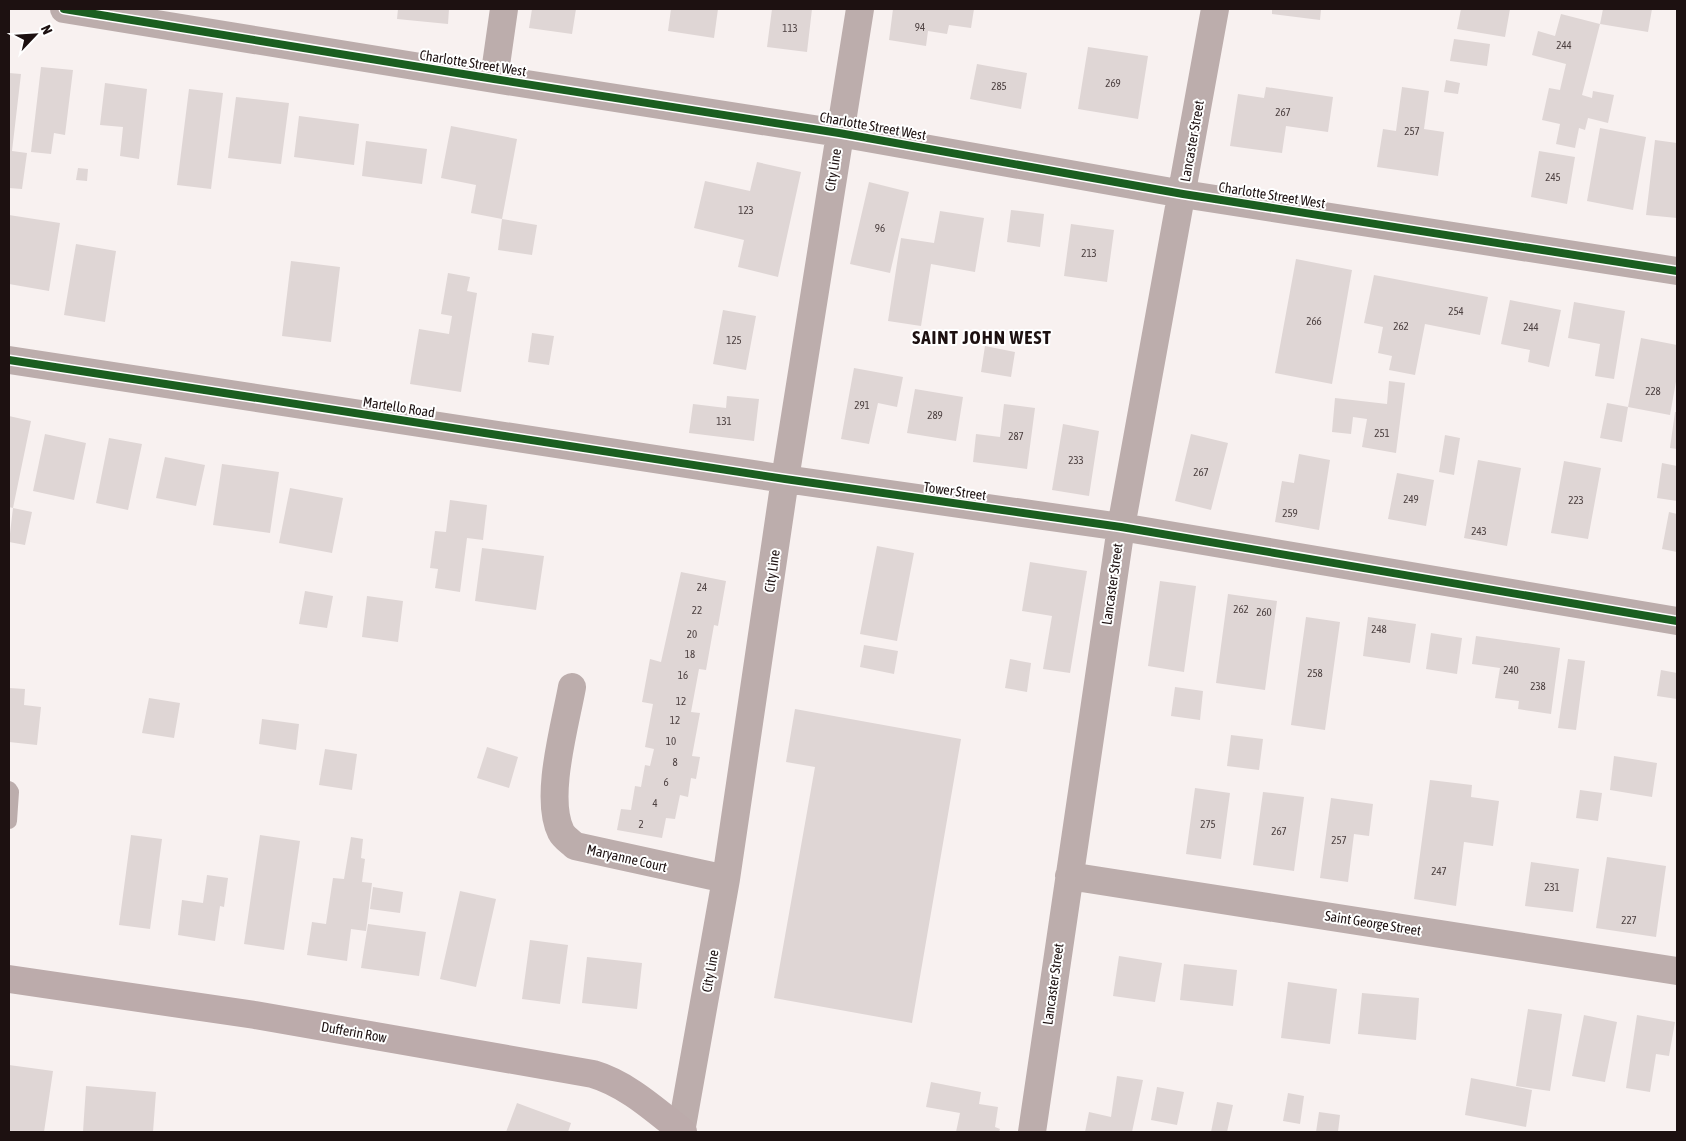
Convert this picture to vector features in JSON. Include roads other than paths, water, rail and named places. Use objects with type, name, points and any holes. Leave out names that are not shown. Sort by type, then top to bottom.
[{"type":"street","name":"Charlotte Street West","points":[[64,9],[494,80],[839,132],[1183,194],[1677,271]]},
{"type":"street","points":[[494,80],[504,9]]},
{"type":"street","name":"City Line","points":[[682,1132],[726,879],[785,479],[860,9]]},
{"type":"street","name":"Lancaster Street","points":[[1032,1132],[1120,527],[1183,194],[1215,9]]},
{"type":"street","name":"Martello Road","points":[[9,360],[785,479]]},
{"type":"street","name":"Tower Street","points":[[785,479],[1120,527],[1677,621]]},
{"type":"street","name":"Maryanne Court","points":[[572,687],[554,792],[554,810],[562,834],[575,846],[726,879]]},
{"type":"street","name":"Saint George Street","points":[[1069,876],[1677,971]]},
{"type":"street","name":"Dufferin Row","points":[[9,978],[256,1015],[593,1074],[608,1078],[624,1087],[682,1132]]},
{"type":"lane","points":[[9,790],[11,792],[9,820]]},
{"type":"district","name":"SAINT JOHN WEST","points":[[982,337]]}]
